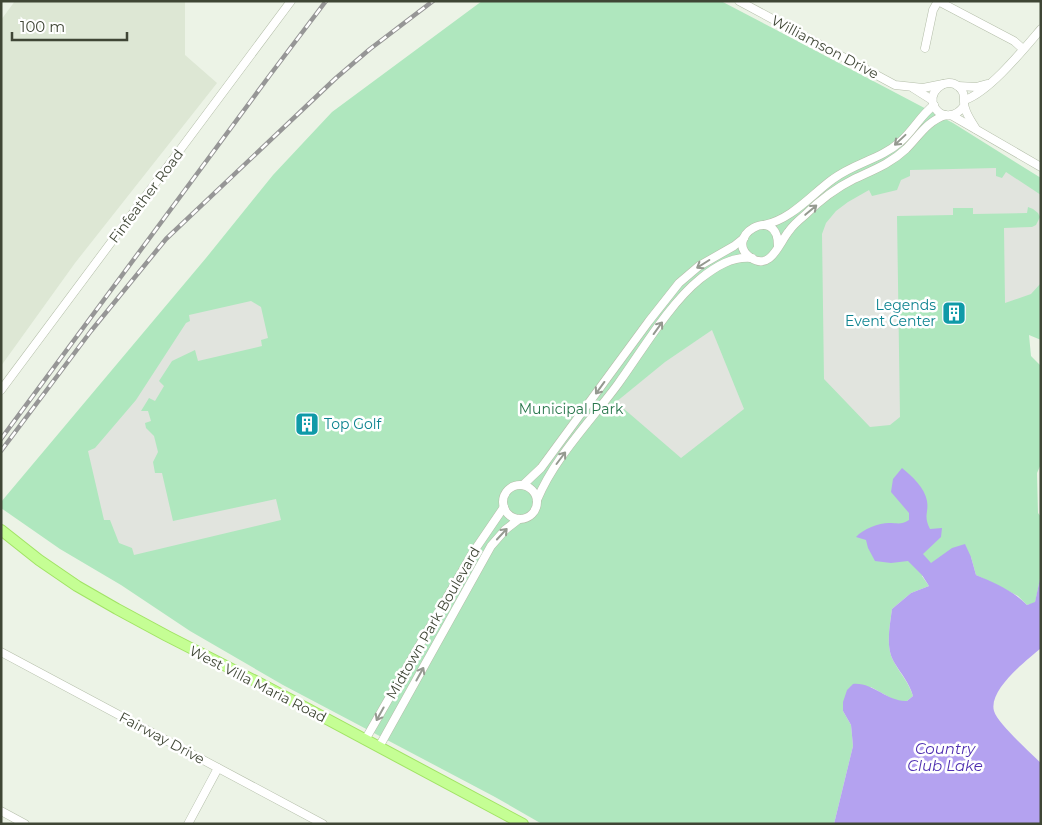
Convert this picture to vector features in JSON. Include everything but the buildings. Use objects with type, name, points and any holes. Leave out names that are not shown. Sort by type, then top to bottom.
[{"type":"main road","name":"West Villa Maria Road","points":[[1,530],[39,560],[77,586],[167,636],[524,824]]},
{"type":"street","name":"Finfeather Road","points":[[1,390],[291,1]]},
{"type":"street","name":"Williamson Drive","points":[[739,1],[895,85],[923,88],[943,84]]},
{"type":"street","points":[[925,48],[932,10],[938,1],[1014,42],[1023,49]]},
{"type":"street","points":[[964,103],[1004,70],[1041,29]]},
{"type":"street","points":[[523,485],[541,468],[648,321],[679,283],[699,266],[734,246],[744,238],[751,228],[780,220],[834,178],[849,169],[886,153],[901,141],[933,103],[935,90],[943,84],[949,83],[958,86],[976,87],[988,84]]},
{"type":"street","points":[[537,500],[533,490],[523,485],[517,485],[508,491],[505,496],[504,507],[510,515],[519,519],[526,518],[534,512],[543,486],[556,464],[677,302],[701,279],[730,260],[741,257],[757,260],[768,259],[773,256],[778,246],[795,225],[841,186],[884,166],[906,149],[929,124],[938,118],[961,110],[964,103],[964,95],[958,86]]},
{"type":"street","name":"Williamson Drive","points":[[913,88],[933,103]]},
{"type":"street","points":[[933,103],[941,113],[976,129],[1041,167]]},
{"type":"street","points":[[964,103],[976,129]]},
{"type":"street","points":[[762,225],[773,230],[776,234],[778,246]]},
{"type":"street","points":[[744,238],[744,249],[752,258]]},
{"type":"street","name":"Midtown Park Boulevard","points":[[365,740],[472,554],[504,507]]},
{"type":"street","name":"Midtown Park Boulevard","points":[[379,747],[491,546],[505,530],[519,519]]},
{"type":"street","name":"Fairway Drive","points":[[1,652],[323,824]]},
{"type":"street","points":[[188,824],[218,768]]},
{"type":"street","points":[[1,811],[25,824]]},
{"type":"shaded area","points":[[15,1],[185,1],[185,55],[217,83],[75,263],[1,366],[1,20]]},
{"type":"shaded area","points":[[996,168],[996,176],[1002,178],[1006,172],[1041,195],[1041,283],[1031,294],[1005,303],[1004,228],[1032,227],[1036,225],[1040,217],[1033,209],[1028,207],[1027,213],[973,214],[973,208],[953,208],[953,215],[897,216],[900,417],[890,425],[870,427],[824,379],[822,234],[826,223],[836,211],[869,190],[872,196],[897,190],[901,180],[910,176],[910,170]]},
{"type":"shaded area","points":[[251,301],[261,307],[268,338],[261,340],[262,346],[198,361],[195,350],[172,361],[159,381],[164,386],[155,401],[149,398],[141,411],[148,411],[151,421],[145,423],[146,428],[154,436],[158,452],[153,462],[155,473],[162,473],[173,521],[276,499],[281,520],[134,555],[132,548],[119,543],[110,520],[104,520],[88,451],[95,448],[136,400],[186,323],[190,321],[189,315]]},
{"type":"shaded area","points":[[712,330],[744,409],[681,458],[616,402],[665,362]]},
{"type":"green space","name":"Municipal Park","points":[[482,1],[721,1],[953,123],[1041,178],[1041,340],[1029,335],[1031,356],[1041,366],[1041,464],[1037,473],[1038,513],[1041,517],[1041,574],[1035,603],[1027,605],[1018,596],[976,575],[971,557],[922,576],[929,586],[911,593],[892,609],[889,629],[891,656],[913,696],[907,701],[898,702],[871,687],[843,711],[851,725],[853,746],[834,824],[542,824],[495,797],[283,685],[190,631],[121,585],[60,549],[1,508],[1,502],[206,258],[273,175],[332,112]]},
{"type":"water","name":"Country Club Lake","points":[[902,468],[924,491],[930,529],[942,528],[941,537],[923,554],[931,563],[952,548],[965,544],[976,575],[1009,591],[1027,605],[1035,602],[1041,574],[1041,648],[1018,668],[1003,685],[997,694],[994,711],[1001,723],[1041,763],[1041,824],[834,824],[853,746],[851,725],[843,711],[843,702],[847,690],[853,684],[860,684],[900,700],[907,701],[913,696],[891,656],[889,636],[892,609],[911,593],[929,586],[922,575],[908,561],[891,563],[875,561],[866,540],[856,537],[863,531],[876,525],[902,523],[909,520],[909,513],[891,492],[893,479]]},
{"type":"railway","points":[[1,439],[326,1]]},
{"type":"railway","points":[[1,451],[91,331],[166,239],[336,78],[370,49],[433,1]]},
{"type":"place","name":"Legends Event Center","points":[[954,313]]},
{"type":"place","name":"Top Golf","points":[[307,424]]}]
